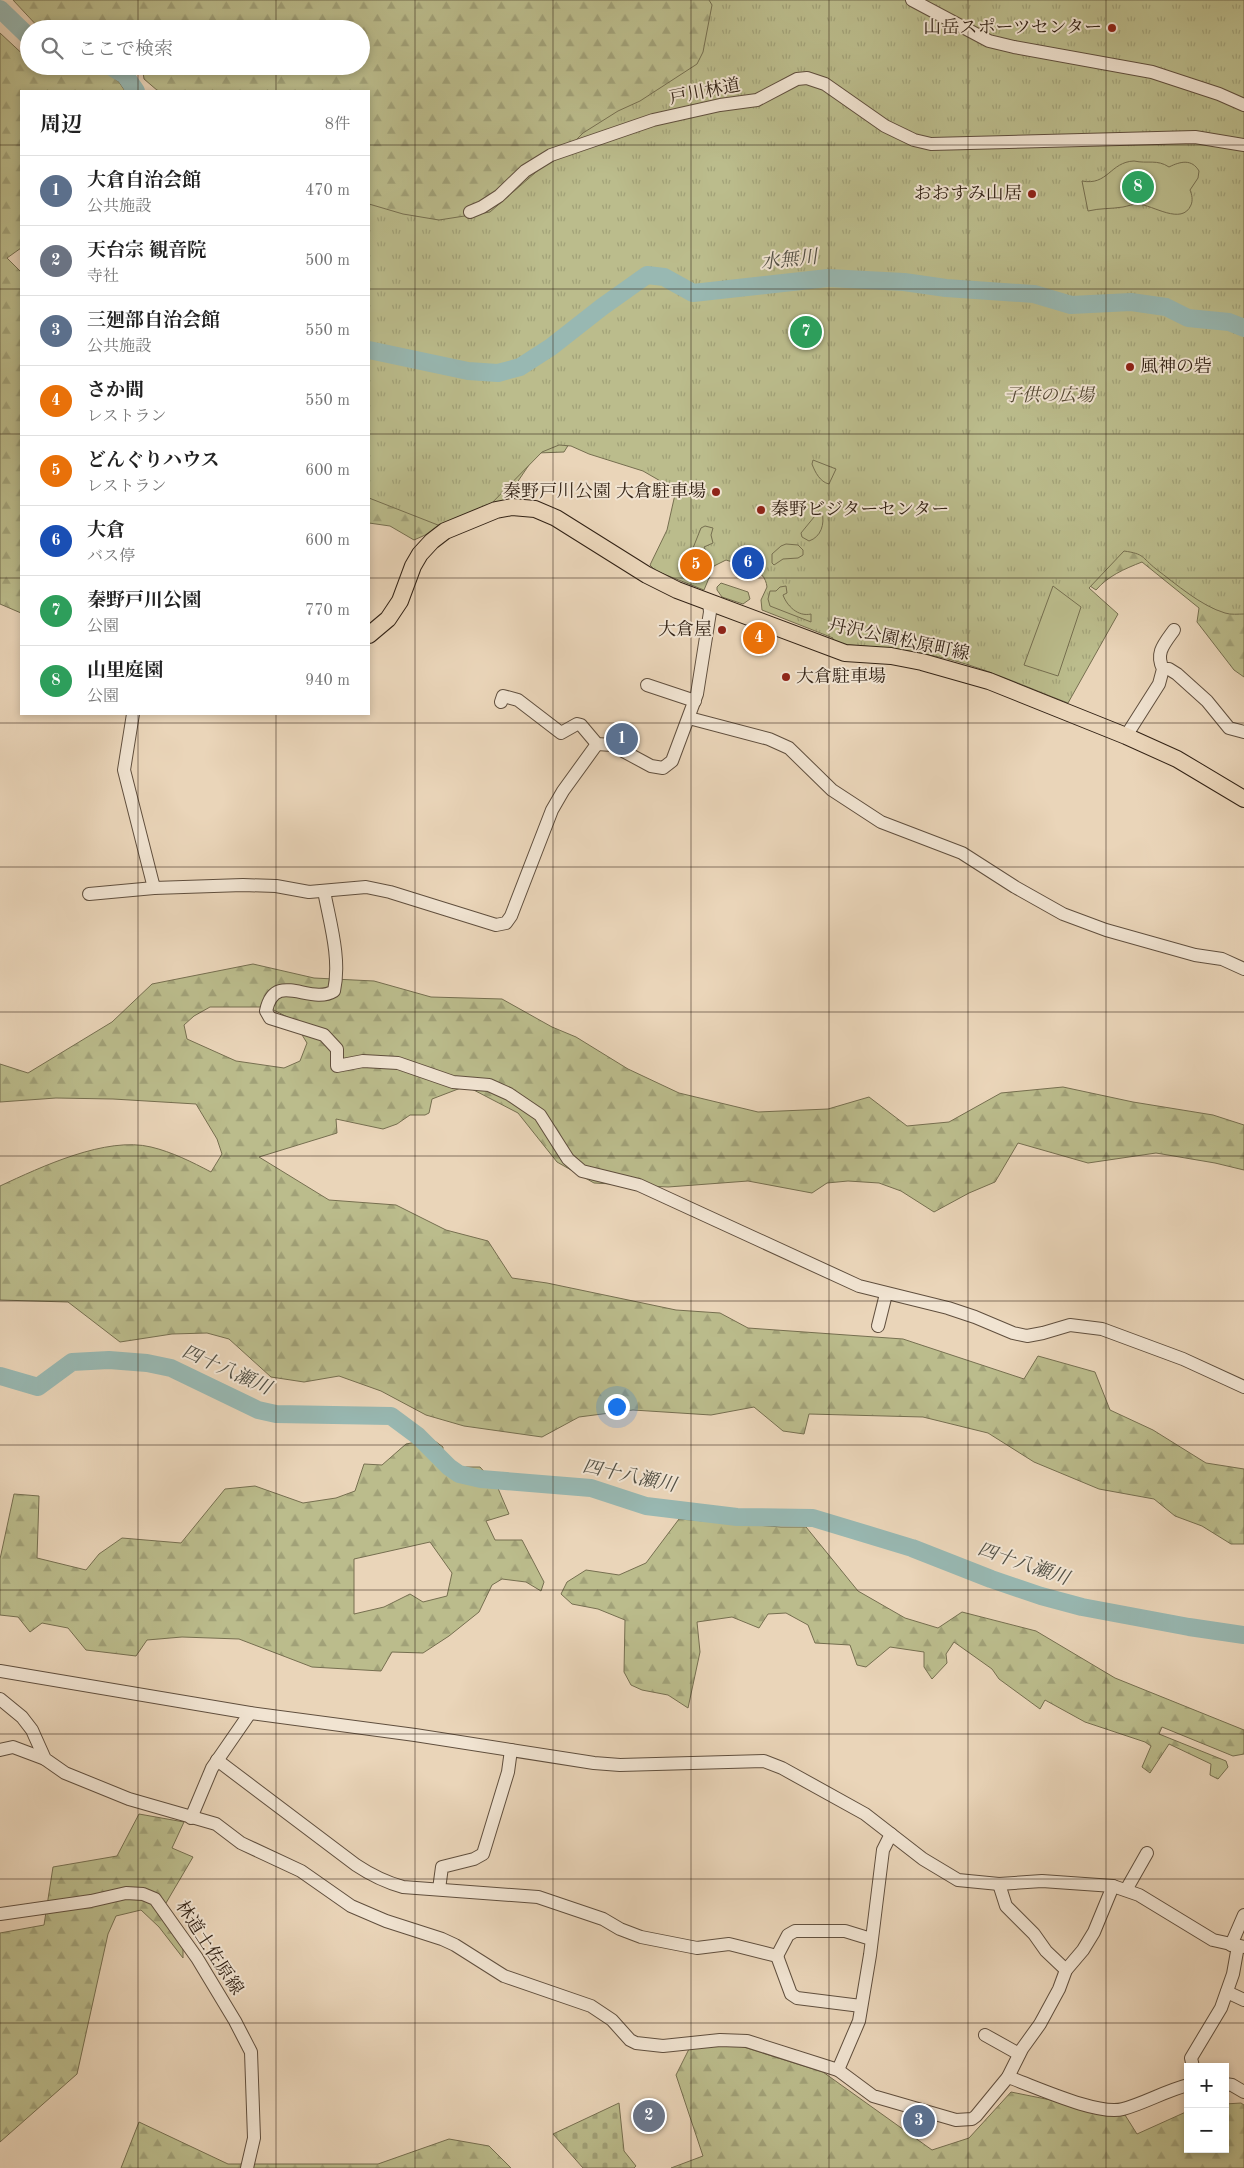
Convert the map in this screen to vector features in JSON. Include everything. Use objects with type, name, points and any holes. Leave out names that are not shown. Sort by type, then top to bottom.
[{"type":"main road","name":"丹沢公園松原町線","points":[[370,634],[388,619],[400,601],[413,566],[420,554],[432,541],[454,528],[496,510],[512,507],[535,508],[556,518],[647,575],[677,590],[845,652],[890,656],[964,673],[1126,736],[1178,759],[1244,800]]},
{"type":"street","points":[[912,0],[989,41],[1152,72],[1193,84],[1244,105]]},
{"type":"street","name":"戸川林道","points":[[470,212],[499,196],[525,170],[551,155],[653,120],[720,105],[757,100],[797,79],[807,78],[825,84],[885,126],[914,140],[931,144],[1195,137],[1244,145]]},
{"type":"street","points":[[501,702],[503,696],[518,700],[561,733],[577,724],[581,724],[597,744],[612,746],[651,766],[663,768],[672,761],[695,701],[710,612],[709,602]]},
{"type":"street","points":[[1126,736],[1159,684],[1164,669],[1160,662],[1160,648],[1174,630]]},
{"type":"street","points":[[1164,669],[1169,669],[1177,674],[1207,701],[1229,728],[1244,732]]},
{"type":"street","points":[[647,685],[695,701]]},
{"type":"street","points":[[133,715],[124,770],[154,888]]},
{"type":"street","points":[[689,718],[769,739],[788,748],[832,790],[881,822],[962,853],[1015,887],[1063,914],[1142,940],[1195,955],[1222,959],[1244,970]]},
{"type":"street","points":[[89,894],[154,888],[243,884],[276,886],[309,892],[366,886],[496,925],[506,923],[511,916],[552,810],[563,791],[597,744]]},
{"type":"street","points":[[324,891],[333,936],[337,970],[334,991],[327,996],[285,990],[274,993],[269,999],[266,1011],[270,1018],[324,1035],[332,1041],[337,1049],[337,1066],[363,1062],[398,1063],[453,1082],[489,1085],[508,1094],[540,1115],[568,1159],[582,1170],[639,1185],[859,1286],[975,1317],[1012,1333],[1027,1336],[1070,1324],[1102,1329],[1183,1359],[1244,1387]]},
{"type":"street","points":[[878,1326],[886,1294]]},
{"type":"street","points":[[0,1671],[250,1713],[594,1763],[764,1761],[782,1768],[865,1814],[942,1872],[958,1880],[999,1884],[1042,1880],[1113,1886],[1126,1890],[1177,1917],[1202,1935],[1238,1946]]},
{"type":"street","points":[[0,1699],[22,1717],[32,1730],[46,1759]]},
{"type":"street","points":[[191,1818],[212,1768],[250,1713]]},
{"type":"street","points":[[0,1750],[13,1748],[46,1759],[66,1773],[129,1799],[216,1824],[241,1843],[300,1871],[351,1906],[386,1921],[448,1942],[504,1976],[590,2006],[612,2020],[630,2040],[636,2043],[663,2046],[720,2040],[747,2041],[838,2070],[873,2096],[963,2120],[972,2119],[976,2116],[1008,2077],[1019,2054],[1040,2024],[1059,1989],[1066,1970],[1083,1950],[1094,1932],[1105,1910],[1113,1886]]},
{"type":"street","points":[[439,1890],[442,1867],[474,1859],[483,1854],[503,1789],[511,1750]]},
{"type":"street","points":[[217,1760],[371,1876],[403,1887],[538,1897],[603,1919],[620,1929],[641,1937],[696,1948],[730,1944],[777,1956]]},
{"type":"street","points":[[838,2070],[859,2021],[883,1850],[891,1834]]},
{"type":"street","points":[[1126,1890],[1147,1853]]},
{"type":"street","points":[[999,1884],[1006,1906],[1034,1934],[1046,1951],[1066,1970]]},
{"type":"street","name":"林道土佐原線","points":[[0,1914],[91,1901],[126,1893],[143,1894],[154,1899],[197,1958],[235,2021],[251,2052],[254,2138],[247,2168]]},
{"type":"street","points":[[1192,2063],[1191,2058],[1221,2008],[1227,1992],[1233,1974],[1244,1915]]},
{"type":"street","points":[[861,2006],[797,1998],[791,1994],[777,1956],[788,1935],[795,1931],[845,1931],[871,1939]]},
{"type":"street","points":[[1227,1992],[1244,2000]]},
{"type":"street","points":[[985,2035],[1019,2054]]},
{"type":"street","points":[[1008,2077],[1085,2105],[1108,2110],[1121,2110],[1184,2086]]},
{"type":"street","points":[[1229,2085],[1244,2092]]},
{"type":"green space","name":"子供の広場","points":[[13,0],[1057,0],[1244,567],[1244,677],[1234,670],[1197,622],[1199,608],[1142,562],[1117,573],[1096,590],[1081,580],[582,423],[564,452],[537,453],[506,499],[414,540],[390,526],[370,523],[370,90],[157,90],[144,79],[143,75],[370,75],[370,20],[32,20]]},
{"type":"green space","name":"子供の広場","points":[[709,0],[1244,0],[1244,614],[1227,614],[1216,610],[1180,588],[1136,553],[1124,551],[1089,588],[1118,614],[1068,703],[1000,676],[948,659],[894,649],[831,644],[833,638],[762,610],[761,600],[767,587],[765,580],[757,571],[745,565],[726,560],[714,566],[704,590],[656,571],[650,565],[667,530],[676,490],[643,471],[589,454],[571,446],[559,445],[542,452],[485,510],[443,527],[370,498],[370,204],[403,214],[439,220],[490,212],[543,166],[557,159],[583,133],[618,111],[640,101],[697,64],[703,52],[712,5]]},
{"type":"green space","points":[[0,33],[20,52],[20,75],[110,75],[119,82],[124,90],[20,90],[20,249],[7,258],[20,271],[20,613],[0,604]]},
{"type":"green space","points":[[1134,161],[1156,162],[1169,167],[1186,162],[1193,164],[1199,171],[1198,178],[1190,190],[1192,201],[1187,211],[1181,214],[1167,213],[1138,204],[1088,211],[1082,181],[1091,182],[1098,180],[1119,165]]},
{"type":"green space","points":[[813,460],[836,469],[829,484],[818,476],[812,464]]},
{"type":"green space","points":[[819,511],[822,512],[823,517],[821,530],[817,536],[809,541],[802,537],[801,533]]},
{"type":"green space","points":[[705,526],[713,528],[711,535],[713,543],[704,547],[707,553],[693,548],[701,528]]},
{"type":"green space","points":[[786,544],[798,545],[803,550],[803,555],[798,558],[783,559],[774,565],[772,563],[772,554]]},
{"type":"green space","points":[[721,583],[748,592],[750,599],[743,604],[722,597],[717,590]]},
{"type":"green space","points":[[786,586],[787,593],[783,595],[787,603],[797,612],[811,614],[811,622],[770,606],[768,599],[770,591],[776,591],[780,587]]},
{"type":"green space","points":[[1053,586],[1081,607],[1058,676],[1024,665]]},
{"type":"green space","points":[[253,964],[314,978],[374,981],[431,997],[502,999],[552,1027],[576,1037],[628,1069],[679,1093],[758,1112],[828,1109],[869,1097],[907,1126],[949,1122],[1001,1093],[1063,1087],[1133,1102],[1213,1115],[1244,1125],[1244,1170],[1156,1153],[1088,1163],[1018,1143],[995,1182],[969,1193],[934,1212],[901,1191],[879,1183],[848,1181],[827,1183],[812,1193],[748,1181],[668,1187],[594,1183],[557,1162],[518,1113],[466,1086],[432,1099],[429,1113],[425,1115],[410,1115],[397,1124],[383,1129],[336,1119],[337,1133],[259,1157],[329,1200],[396,1205],[446,1230],[488,1241],[512,1278],[547,1283],[676,1310],[720,1313],[748,1328],[903,1339],[1024,1379],[1038,1356],[1095,1372],[1110,1410],[1153,1430],[1206,1463],[1244,1469],[1244,1544],[1231,1544],[1202,1526],[1175,1516],[1154,1499],[1099,1489],[1034,1462],[988,1433],[923,1417],[809,1414],[804,1434],[783,1431],[754,1407],[711,1415],[633,1410],[579,1417],[542,1437],[464,1426],[426,1415],[381,1391],[339,1376],[304,1382],[271,1377],[229,1339],[207,1333],[172,1334],[120,1342],[68,1302],[0,1300],[0,1186],[54,1162],[94,1149],[114,1146],[133,1145],[159,1149],[211,1172],[222,1154],[217,1139],[196,1104],[56,1098],[0,1102],[0,1064],[28,1073],[112,1022],[152,984]],"holes":[[[210,1007],[268,1007],[293,1020],[307,1043],[300,1061],[284,1068],[236,1061],[187,1039],[184,1025],[194,1016]]]},
{"type":"green space","points":[[432,1439],[443,1447],[442,1467],[449,1474],[466,1467],[480,1467],[497,1486],[509,1514],[486,1521],[495,1540],[522,1540],[544,1582],[541,1591],[526,1582],[502,1579],[492,1585],[479,1612],[449,1636],[423,1653],[392,1652],[381,1671],[312,1667],[239,1639],[182,1637],[147,1640],[136,1656],[86,1650],[68,1628],[42,1623],[30,1632],[18,1617],[0,1615],[0,1559],[14,1494],[39,1496],[37,1558],[86,1570],[99,1554],[122,1538],[181,1543],[225,1489],[255,1486],[303,1503],[336,1498],[355,1491],[364,1464],[382,1465],[406,1444]],"holes":[[[430,1542],[452,1573],[447,1596],[423,1602],[410,1594],[384,1607],[354,1614],[354,1559]]]},
{"type":"green space","points":[[679,1519],[781,1527],[806,1527],[858,1591],[905,1618],[938,1628],[962,1612],[1036,1631],[1115,1678],[1244,1730],[1244,1754],[1233,1756],[1162,1727],[1159,1734],[1226,1761],[1228,1767],[1218,1779],[1210,1775],[1211,1764],[1169,1744],[1150,1773],[1142,1767],[1151,1746],[1145,1742],[1085,1722],[1045,1700],[1040,1709],[999,1679],[992,1669],[954,1642],[946,1654],[947,1663],[932,1679],[924,1667],[924,1652],[890,1647],[866,1667],[857,1665],[850,1645],[815,1643],[808,1625],[786,1613],[768,1614],[759,1628],[732,1617],[697,1622],[700,1652],[688,1708],[668,1695],[642,1690],[631,1685],[624,1672],[625,1620],[598,1609],[572,1604],[561,1594],[567,1582],[586,1570],[619,1575],[646,1563]]},
{"type":"green space","points":[[139,1814],[184,1822],[172,1848],[193,1857],[166,1903],[156,1904],[183,1948],[183,1958],[159,1927],[141,1910],[116,1916],[108,1934],[77,2074],[0,2142],[0,1933],[44,1925],[53,1867],[117,1856]]},
{"type":"green space","points":[[734,2044],[823,2072],[932,2150],[969,2138],[1011,2092],[1125,2115],[1137,2134],[1184,2113],[1184,2153],[1229,2153],[1229,2104],[1241,2103],[1244,2105],[1244,2168],[671,2168],[703,2156],[676,2075],[689,2049]]},
{"type":"green space","points":[[619,2103],[624,2151],[636,2166],[634,2168],[583,2168],[553,2134]]},
{"type":"green space","points":[[139,2122],[228,2164],[378,2164],[449,2139],[489,2146],[511,2168],[121,2168]]},
{"type":"waterway","name":"水無川","points":[[0,9],[20,28]]},
{"type":"waterway","name":"水無川","points":[[125,75],[135,90]]},
{"type":"waterway","name":"水無川","points":[[370,350],[468,371],[498,373],[520,367],[551,347],[647,275],[664,277],[693,293],[828,278],[904,282],[946,288],[1034,294],[1071,305],[1131,302],[1166,307],[1188,318],[1229,322],[1244,328]]},
{"type":"waterway","name":"四十八瀬川","points":[[0,1376],[38,1387],[72,1362],[109,1360],[147,1363],[171,1368],[258,1410],[276,1414],[391,1416],[418,1436],[449,1467],[459,1474],[481,1479],[591,1488],[646,1506],[737,1517],[813,1518],[912,1548],[991,1579],[1041,1596],[1082,1607],[1244,1635]]},
{"type":"place","name":"山岳スポーツセンター","points":[[1112,28]]},
{"type":"place","name":"山里庭園","points":[[1138,187]]},
{"type":"place","name":"おおすみ山居","points":[[1032,194]]},
{"type":"place","name":"秦野戸川公園","points":[[806,332]]},
{"type":"place","name":"風神の砦","points":[[1130,367]]},
{"type":"place","name":"秦野戸川公園 大倉駐車場","points":[[716,492]]},
{"type":"place","name":"秦野ビジターセンター","points":[[761,510]]},
{"type":"place","name":"大倉","points":[[748,563]]},
{"type":"place","name":"どんぐりハウス","points":[[696,565]]},
{"type":"place","name":"大倉屋","points":[[722,630]]},
{"type":"place","name":"さか間","points":[[759,638]]},
{"type":"place","name":"大倉駐車場","points":[[786,677]]},
{"type":"place","name":"大倉自治会館","points":[[622,739]]},
{"type":"place","name":"天台宗 観音院","points":[[649,2116]]},
{"type":"place","name":"三廻部自治会館","points":[[919,2121]]}]
